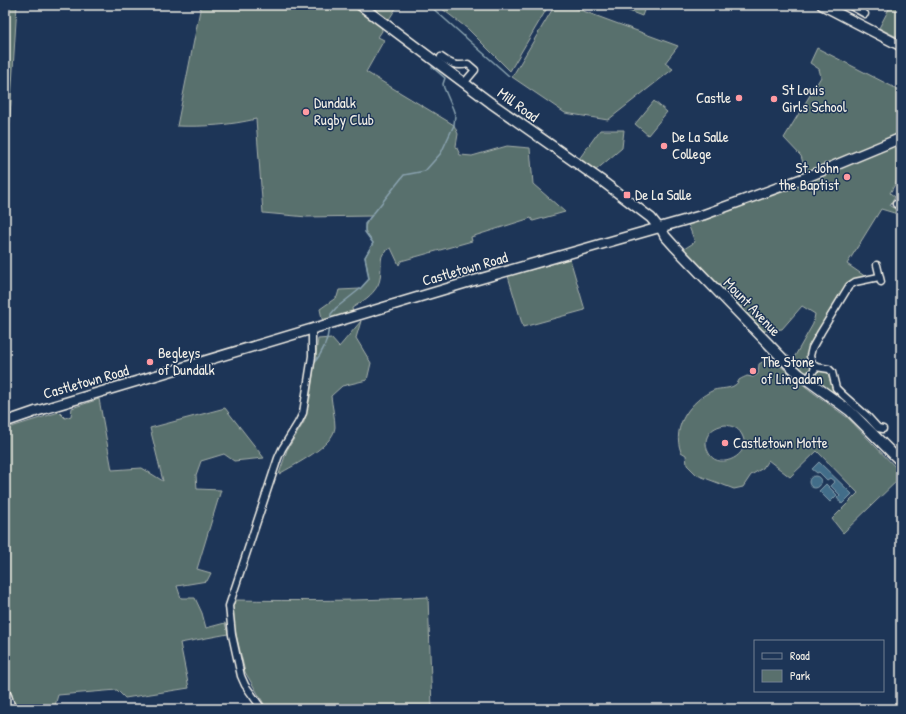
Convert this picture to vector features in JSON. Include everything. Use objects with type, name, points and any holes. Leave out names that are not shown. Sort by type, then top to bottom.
[{"type":"highway","points":[[5,696],[9,709]]},
{"type":"main road","name":"Mill Road","points":[[360,5],[464,83],[602,180],[651,218],[660,228]]},
{"type":"main road","points":[[822,5],[901,46]]},
{"type":"main road","name":"Castletown Road","points":[[5,422],[33,412],[477,280],[703,215],[807,177],[901,138]]},
{"type":"main road","name":"Mount Avenue","points":[[660,228],[665,236],[702,276],[785,361],[799,374],[850,411],[901,462]]},
{"type":"main road","name":"Castletown Road","points":[[5,414],[33,412]]},
{"type":"street","points":[[849,5],[865,14]]},
{"type":"street","points":[[442,57],[457,66],[468,64],[475,70],[464,83]]},
{"type":"street","points":[[876,265],[880,279],[855,282],[849,286],[812,348],[810,356],[812,363],[816,367],[829,368],[832,372],[836,388],[878,428],[883,429]]},
{"type":"street","points":[[262,709],[245,685],[241,676],[232,635],[229,606],[278,458],[303,413],[312,356],[312,330]]},
{"type":"street","points":[[807,380],[816,367]]},
{"type":"green space","points":[[5,5],[17,5],[7,166],[5,166]]},
{"type":"green space","name":"Dundalk Rugby Club","points":[[201,5],[355,5],[381,23],[382,31],[378,37],[384,40],[366,72],[454,125],[458,134],[456,146],[460,155],[472,156],[507,146],[530,148],[533,184],[565,212],[533,221],[531,218],[471,237],[472,241],[401,261],[399,265],[391,248],[383,254],[378,285],[373,292],[352,308],[353,314],[323,323],[320,309],[337,297],[339,290],[360,289],[369,279],[365,257],[373,243],[365,230],[365,227],[371,216],[307,217],[263,213],[256,119],[217,125],[177,126]]},
{"type":"green space","points":[[368,5],[398,5],[388,21]]},
{"type":"green space","points":[[437,5],[549,5],[510,71],[468,29]]},
{"type":"green space","points":[[555,5],[567,5],[678,46],[665,63],[673,69],[608,120],[565,113],[512,77]]},
{"type":"green space","points":[[613,5],[646,5],[642,16]]},
{"type":"green space","points":[[891,5],[901,5],[901,36],[895,36],[879,28]]},
{"type":"green space","points":[[817,48],[901,91],[901,134],[806,173],[801,156],[784,138],[821,77],[819,69],[810,63]]},
{"type":"green space","points":[[654,101],[667,112],[648,135],[635,124]]},
{"type":"green space","points":[[600,130],[624,130],[622,148],[595,171],[579,159]]},
{"type":"green space","points":[[901,142],[901,174],[890,193],[895,197],[890,206],[897,210],[901,207],[901,215],[881,209],[847,264],[866,277],[852,280],[847,284],[810,347],[808,356],[812,368],[805,373],[791,363],[813,324],[815,314],[802,306],[782,329],[762,331],[684,249],[695,242],[688,224],[730,210]]},
{"type":"green space","points":[[570,259],[585,310],[523,327],[508,276]]},
{"type":"green space","points":[[361,321],[356,338],[371,363],[367,380],[342,386],[331,396],[335,423],[333,434],[321,448],[279,474],[287,450],[304,422],[310,398],[318,339],[331,338],[339,347]]},
{"type":"green space","points":[[771,357],[811,391],[848,418],[901,473],[901,477],[843,533],[832,519],[858,493],[817,451],[790,477],[768,460],[763,468],[751,475],[743,487],[734,489],[697,475],[687,465],[686,455],[681,452],[679,442],[681,424],[685,415],[698,400],[706,394],[714,390],[728,388],[737,384],[742,378],[747,376],[753,377],[758,374],[759,364]],"holes":[[[726,425],[736,428],[740,432],[743,437],[744,444],[743,450],[739,455],[727,461],[720,461],[710,455],[707,449],[706,439],[715,428]]]},
{"type":"green space","points":[[819,370],[827,371],[832,385],[840,399],[812,378]]},
{"type":"green space","points":[[99,399],[112,470],[142,468],[163,481],[150,428],[225,408],[264,458],[234,461],[224,454],[201,461],[196,475],[197,489],[221,490],[197,569],[211,573],[207,581],[177,586],[181,598],[195,598],[202,613],[206,628],[225,623],[228,634],[180,643],[189,688],[125,698],[117,690],[58,695],[54,709],[15,709],[5,676],[5,429],[59,412],[65,418],[71,416],[72,408]]},
{"type":"green space","points":[[428,597],[432,708],[267,709],[245,672],[232,617],[233,600],[282,601]]},
{"type":"water","points":[[819,462],[852,494],[842,504],[837,498],[840,495],[831,486],[835,482],[830,478],[827,480],[819,472],[817,473],[812,469]]},
{"type":"water","points":[[813,476],[817,476],[821,482],[817,488],[813,488],[809,484],[809,480]]},
{"type":"water","points":[[826,484],[837,495],[830,502],[819,491]]},
{"type":"waterway","points":[[429,5],[509,76]]},
{"type":"waterway","points":[[330,321],[331,314],[336,308],[360,289],[369,279],[365,257],[373,243],[365,232],[365,224],[404,175],[425,171],[441,153],[454,125],[455,115],[443,84],[445,78],[432,67]]},
{"type":"waterway","points":[[313,364],[324,346],[329,326]]},
{"type":"place","name":"Castle","points":[[739,98]]},
{"type":"place","name":"St Louis Girls School","points":[[774,99]]},
{"type":"place","name":"Dundalk Rugby Club","points":[[306,112]]},
{"type":"place","name":"De La Salle College","points":[[664,146]]},
{"type":"place","name":"St. John the Baptist","points":[[847,177]]},
{"type":"place","name":"De La Salle","points":[[627,195]]},
{"type":"place","name":"Begleys of Dundalk","points":[[150,362]]},
{"type":"place","name":"The Stone of Lingadan","points":[[753,371]]},
{"type":"place","name":"Castletown Motte","points":[[725,443]]}]
